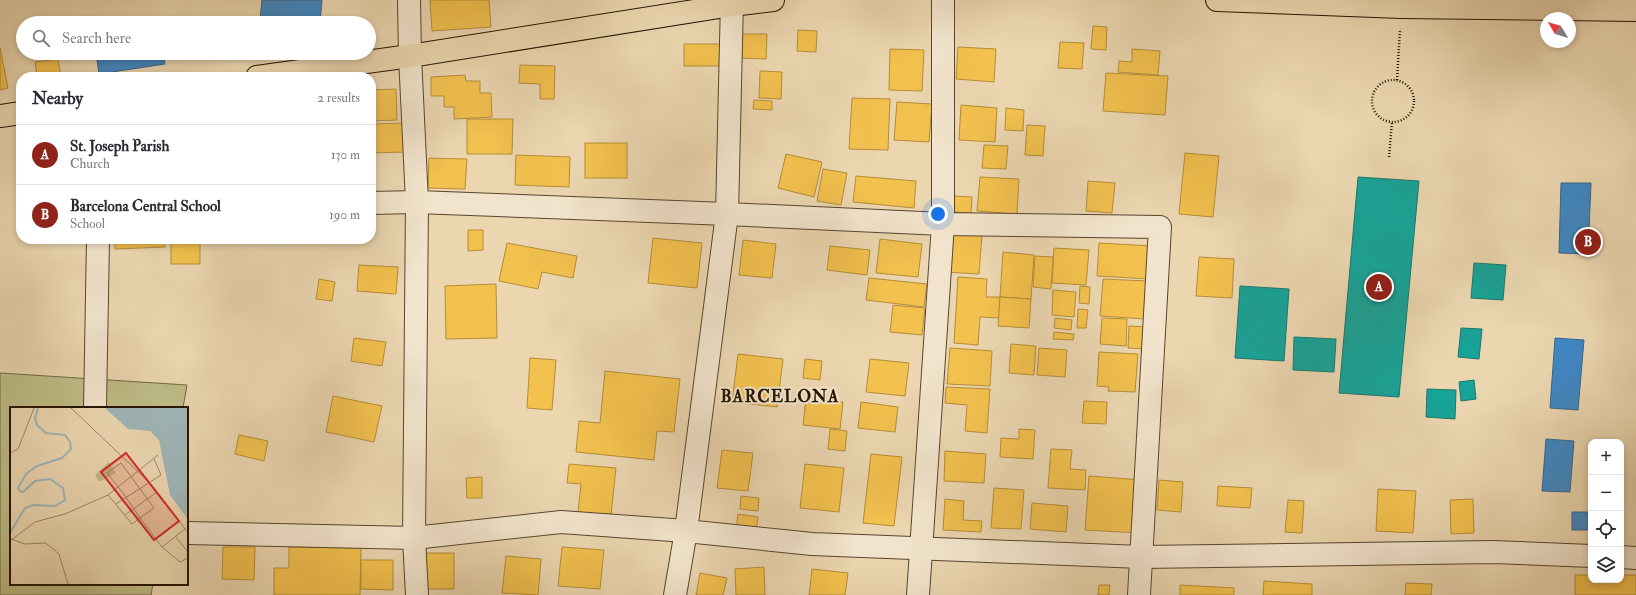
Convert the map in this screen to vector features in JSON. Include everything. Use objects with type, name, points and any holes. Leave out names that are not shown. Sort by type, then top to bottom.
[{"type":"main road","points":[[293,72],[410,56],[732,2],[773,0]]},
{"type":"main road","points":[[1217,0],[1401,7],[1636,10]]},
{"type":"main road","points":[[0,116],[16,114]]},
{"type":"street","points":[[409,0],[410,56],[417,202],[414,538],[417,595]]},
{"type":"street","points":[[918,595],[942,224],[943,0]]},
{"type":"street","points":[[675,595],[686,531],[727,214],[732,2]]},
{"type":"street","points":[[376,203],[417,202],[942,224],[1160,227],[1139,595]]},
{"type":"street","points":[[95,407],[98,244]]},
{"type":"street","points":[[188,533],[414,538],[561,522],[686,531],[812,544],[1141,557],[1493,552],[1588,556]]},
{"type":"street","points":[[1624,557],[1636,558]]},
{"type":"path","points":[[1397,80],[1401,7]]},
{"type":"path","points":[[1389,80],[1397,80],[1405,84],[1411,90],[1414,104],[1406,117],[1392,122],[1384,120],[1376,115],[1372,107],[1372,98],[1375,89],[1381,83],[1389,80]]},
{"type":"path","points":[[1389,157],[1392,122]]},
{"type":"shaded area","points":[[0,373],[187,385],[183,407],[10,407],[10,585],[153,585],[151,595],[0,595]]},
{"type":"building: Homes","points":[[430,0],[489,0],[491,27],[432,31]]},
{"type":"building: Homes","points":[[1093,26],[1107,27],[1106,50],[1091,49]]},
{"type":"building: Homes","points":[[798,30],[817,31],[816,52],[797,51]]},
{"type":"building: Homes","points":[[741,34],[767,34],[766,59],[740,58]]},
{"type":"building: Homes","points":[[1060,42],[1084,43],[1082,69],[1058,68]]},
{"type":"building: Homes","points":[[684,44],[724,44],[724,66],[684,66]]},
{"type":"building: Homes","points":[[958,47],[996,49],[994,82],[956,79]]},
{"type":"building: Homes","points":[[0,48],[8,88],[0,90]]},
{"type":"building: Homes","points":[[890,49],[924,50],[922,91],[889,90]]},
{"type":"building: Homes","points":[[1132,49],[1160,51],[1158,75],[1118,72],[1119,61],[1132,62]]},
{"type":"building: Homes","points":[[58,60],[60,72],[36,72],[35,62]]},
{"type":"building: Homes","points":[[520,65],[555,66],[554,99],[540,99],[540,84],[519,83]]},
{"type":"building: Homes","points":[[760,71],[782,72],[781,99],[759,98]]},
{"type":"building: Homes","points":[[1106,73],[1168,76],[1165,115],[1103,111]]},
{"type":"building: Homes","points":[[465,75],[466,81],[480,81],[480,93],[491,93],[492,117],[454,119],[454,107],[444,107],[444,96],[431,96],[431,77]]},
{"type":"building: Homes","points":[[396,89],[397,120],[376,121],[376,90]]},
{"type":"building: Homes","points":[[852,98],[890,99],[888,150],[849,149]]},
{"type":"building: Homes","points":[[754,100],[772,101],[772,110],[753,109]]},
{"type":"building: Homes","points":[[897,102],[932,104],[929,142],[894,140]]},
{"type":"building: Homes","points":[[961,105],[997,108],[995,142],[959,140]]},
{"type":"building: Homes","points":[[1006,108],[1024,110],[1023,131],[1005,130]]},
{"type":"building: Homes","points":[[467,119],[513,119],[512,154],[467,154]]},
{"type":"building: Homes","points":[[405,123],[406,152],[376,153],[376,124]]},
{"type":"building: Homes","points":[[1027,125],[1045,126],[1043,156],[1025,155]]},
{"type":"building: Homes","points":[[585,143],[627,143],[627,178],[585,178]]},
{"type":"building: Homes","points":[[984,145],[1008,146],[1006,169],[982,168]]},
{"type":"building: Homes","points":[[1185,153],[1219,156],[1213,217],[1179,214]]},
{"type":"building: Homes","points":[[786,154],[822,162],[814,197],[778,188]]},
{"type":"building: Homes","points":[[516,155],[570,157],[569,187],[515,185]]},
{"type":"building: Homes","points":[[429,158],[467,159],[465,189],[428,188]]},
{"type":"building: Homes","points":[[823,169],[847,173],[841,205],[817,201]]},
{"type":"building: Homes","points":[[856,176],[916,181],[914,208],[853,202]]},
{"type":"building: Homes","points":[[980,177],[1019,179],[1017,214],[977,211]]},
{"type":"building: Homes","points":[[1088,181],[1115,183],[1112,213],[1086,211]]},
{"type":"building: Homes","points":[[954,196],[972,197],[971,213],[953,212]]},
{"type":"building: Homes","points":[[468,230],[483,230],[483,250],[468,251]]},
{"type":"building: Homes","points":[[947,232],[982,234],[979,274],[944,272]]},
{"type":"building: Homes","points":[[653,238],[702,243],[697,288],[648,283]]},
{"type":"building: Homes","points":[[880,239],[922,244],[918,277],[876,273]]},
{"type":"building: Homes","points":[[743,240],[776,244],[772,278],[739,275]]},
{"type":"building: Homes","points":[[507,243],[577,256],[573,278],[542,272],[538,289],[499,281]]},
{"type":"building: Homes","points":[[1099,243],[1152,246],[1149,279],[1097,276]]},
{"type":"building: Homes","points":[[115,244],[165,244],[165,247],[115,249]]},
{"type":"building: Homes","points":[[171,244],[200,244],[200,264],[171,264]]},
{"type":"building: Homes","points":[[830,246],[870,250],[867,275],[827,270]]},
{"type":"building: Homes","points":[[1054,248],[1089,250],[1086,285],[1052,283]]},
{"type":"building: Homes","points":[[1003,252],[1034,255],[1031,299],[1000,297]]},
{"type":"building: Homes","points":[[1035,256],[1053,257],[1051,289],[1033,287]]},
{"type":"building: Homes","points":[[1199,257],[1234,259],[1232,298],[1196,296]]},
{"type":"building: Homes","points":[[359,265],[398,267],[396,294],[357,291]]},
{"type":"building: Homes","points":[[958,277],[987,279],[986,297],[1000,297],[999,318],[980,317],[978,345],[954,343]]},
{"type":"building: Homes","points":[[869,278],[927,284],[924,307],[866,300]]},
{"type":"building: Homes","points":[[319,279],[335,282],[332,301],[316,299]]},
{"type":"building: Homes","points":[[1103,279],[1148,281],[1145,319],[1100,316]]},
{"type":"building: Homes","points":[[496,284],[497,338],[446,339],[445,286]]},
{"type":"building: Homes","points":[[1080,286],[1090,287],[1089,304],[1079,303]]},
{"type":"building: Homes","points":[[1053,290],[1076,292],[1074,317],[1052,315]]},
{"type":"building: Homes","points":[[1000,297],[1031,299],[1029,328],[998,326]]},
{"type":"building: Homes","points":[[893,305],[925,308],[922,335],[890,332]]},
{"type":"building: Homes","points":[[1078,309],[1088,310],[1086,328],[1077,328]]},
{"type":"building: Homes","points":[[1055,318],[1072,320],[1071,330],[1054,328]]},
{"type":"building: Homes","points":[[1102,318],[1127,319],[1126,346],[1100,344]]},
{"type":"building: Homes","points":[[1129,326],[1147,327],[1146,349],[1128,348]]},
{"type":"building: Homes","points":[[1054,332],[1074,334],[1073,340],[1053,339]]},
{"type":"building: Homes","points":[[354,338],[386,342],[382,366],[351,361]]},
{"type":"building: Homes","points":[[1011,344],[1036,346],[1034,375],[1009,373]]},
{"type":"building: Homes","points":[[950,348],[992,351],[990,386],[947,384]]},
{"type":"building: Homes","points":[[1039,348],[1067,350],[1065,377],[1037,375]]},
{"type":"building: Homes","points":[[1099,352],[1138,354],[1135,392],[1108,391],[1109,387],[1097,386]]},
{"type":"building: Homes","points":[[738,354],[783,359],[777,407],[732,402]]},
{"type":"building: Homes","points":[[530,358],[556,360],[552,410],[527,408]]},
{"type":"building: Homes","points":[[805,359],[822,361],[820,380],[803,378]]},
{"type":"building: Homes","points":[[870,359],[909,363],[905,396],[866,392]]},
{"type":"building: Homes","points":[[605,371],[680,379],[674,432],[657,431],[654,460],[576,452],[579,421],[600,423]]},
{"type":"building: Homes","points":[[946,387],[990,389],[987,433],[965,431],[967,405],[945,403]]},
{"type":"building: Homes","points":[[333,396],[382,406],[374,442],[326,432]]},
{"type":"building: Homes","points":[[806,398],[843,402],[840,429],[803,425]]},
{"type":"building: Homes","points":[[1084,401],[1107,402],[1106,424],[1082,423]]},
{"type":"building: Homes","points":[[861,402],[898,407],[895,432],[858,428]]},
{"type":"building: Homes","points":[[830,429],[847,431],[845,451],[828,449]]},
{"type":"building: Homes","points":[[1019,429],[1035,430],[1033,459],[1000,457],[1001,438],[1019,439]]},
{"type":"building: Homes","points":[[239,435],[268,441],[264,461],[235,454]]},
{"type":"building: Homes","points":[[1051,449],[1072,450],[1070,469],[1086,470],[1085,490],[1048,488]]},
{"type":"building: Homes","points":[[722,450],[753,453],[748,491],[717,488]]},
{"type":"building: Homes","points":[[945,451],[986,454],[984,483],[944,481]]},
{"type":"building: Homes","points":[[871,454],[902,457],[894,526],[863,523]]},
{"type":"building: Homes","points":[[569,464],[616,468],[611,515],[578,512],[581,484],[567,483]]},
{"type":"building: Homes","points":[[805,464],[844,468],[839,512],[800,508]]},
{"type":"building: Homes","points":[[1089,476],[1143,480],[1139,533],[1085,530]]},
{"type":"building: Homes","points":[[482,477],[482,498],[467,498],[466,478]]},
{"type":"building: Homes","points":[[1159,480],[1183,482],[1181,512],[1157,510]]},
{"type":"building: Homes","points":[[1218,486],[1252,488],[1250,508],[1217,506]]},
{"type":"building: Homes","points":[[994,488],[1024,490],[1021,529],[991,528]]},
{"type":"building: Homes","points":[[1378,489],[1416,491],[1413,533],[1376,531]]},
{"type":"building: Homes","points":[[741,496],[759,498],[758,511],[740,509]]},
{"type":"building: Homes","points":[[945,499],[964,501],[963,520],[982,521],[981,532],[943,530]]},
{"type":"building: Homes","points":[[1473,499],[1474,533],[1451,534],[1450,500]]},
{"type":"building: Homes","points":[[1288,500],[1304,501],[1302,533],[1285,532]]},
{"type":"building: Homes","points":[[1032,503],[1068,506],[1066,532],[1030,529]]},
{"type":"building: Homes","points":[[738,514],[758,517],[756,532],[736,530]]},
{"type":"building: Homes","points":[[223,547],[255,547],[254,580],[222,579]]},
{"type":"building: Homes","points":[[289,547],[361,548],[360,595],[274,595],[274,568],[289,568]]},
{"type":"building: Homes","points":[[562,547],[604,550],[600,589],[558,586]]},
{"type":"building: Homes","points":[[420,553],[454,553],[454,589],[420,589]]},
{"type":"building: Homes","points":[[506,556],[541,559],[538,595],[502,593]]},
{"type":"building: Homes","points":[[361,560],[393,560],[393,590],[361,589]]},
{"type":"building: Homes","points":[[764,567],[765,595],[736,595],[735,569]]},
{"type":"building: Homes","points":[[812,569],[848,573],[845,595],[809,595]]},
{"type":"building: Homes","points":[[700,573],[727,578],[723,595],[696,595]]},
{"type":"building: Homes","points":[[1575,575],[1588,575],[1588,583],[1624,583],[1624,575],[1636,575],[1636,595],[1575,595]]},
{"type":"building: Homes","points":[[1264,581],[1312,584],[1312,595],[1263,595]]},
{"type":"building: Homes","points":[[1406,583],[1432,584],[1431,595],[1405,595]]},
{"type":"building: Homes","points":[[1099,585],[1110,585],[1109,595],[1098,595]]},
{"type":"building: Homes","points":[[1180,585],[1234,588],[1234,595],[1180,595]]},
{"type":"building: Schools","points":[[262,0],[322,0],[321,16],[260,16]]},
{"type":"building: Schools","points":[[97,60],[164,60],[165,64],[112,72],[99,72]]},
{"type":"building: Schools","points":[[1561,183],[1591,183],[1588,254],[1559,253]]},
{"type":"building: Schools","points":[[1555,338],[1584,340],[1578,410],[1550,408]]},
{"type":"building: Schools","points":[[1546,439],[1574,441],[1570,492],[1542,491]]},
{"type":"building: Schools","points":[[1572,512],[1588,512],[1588,530],[1572,530]]},
{"type":"building: Public","points":[[1358,177],[1419,181],[1399,397],[1339,393]]},
{"type":"building: Public","points":[[1474,263],[1506,265],[1503,300],[1471,298]]},
{"type":"building: Public","points":[[1240,286],[1289,289],[1284,361],[1235,358]]},
{"type":"building: Public","points":[[1461,328],[1482,329],[1479,359],[1458,357]]},
{"type":"building: Public","points":[[1294,337],[1336,339],[1334,372],[1293,370]]},
{"type":"building: Public","points":[[1474,380],[1476,399],[1461,401],[1459,382]]},
{"type":"building: Public","points":[[1427,389],[1456,390],[1455,419],[1426,417]]},
{"type":"place","name":"Barcelona Central School","points":[[1588,242]]},
{"type":"place","name":"St. Joseph Parish","points":[[1379,287]]},
{"type":"district","name":"BARCELONA","points":[[780,396]]}]
